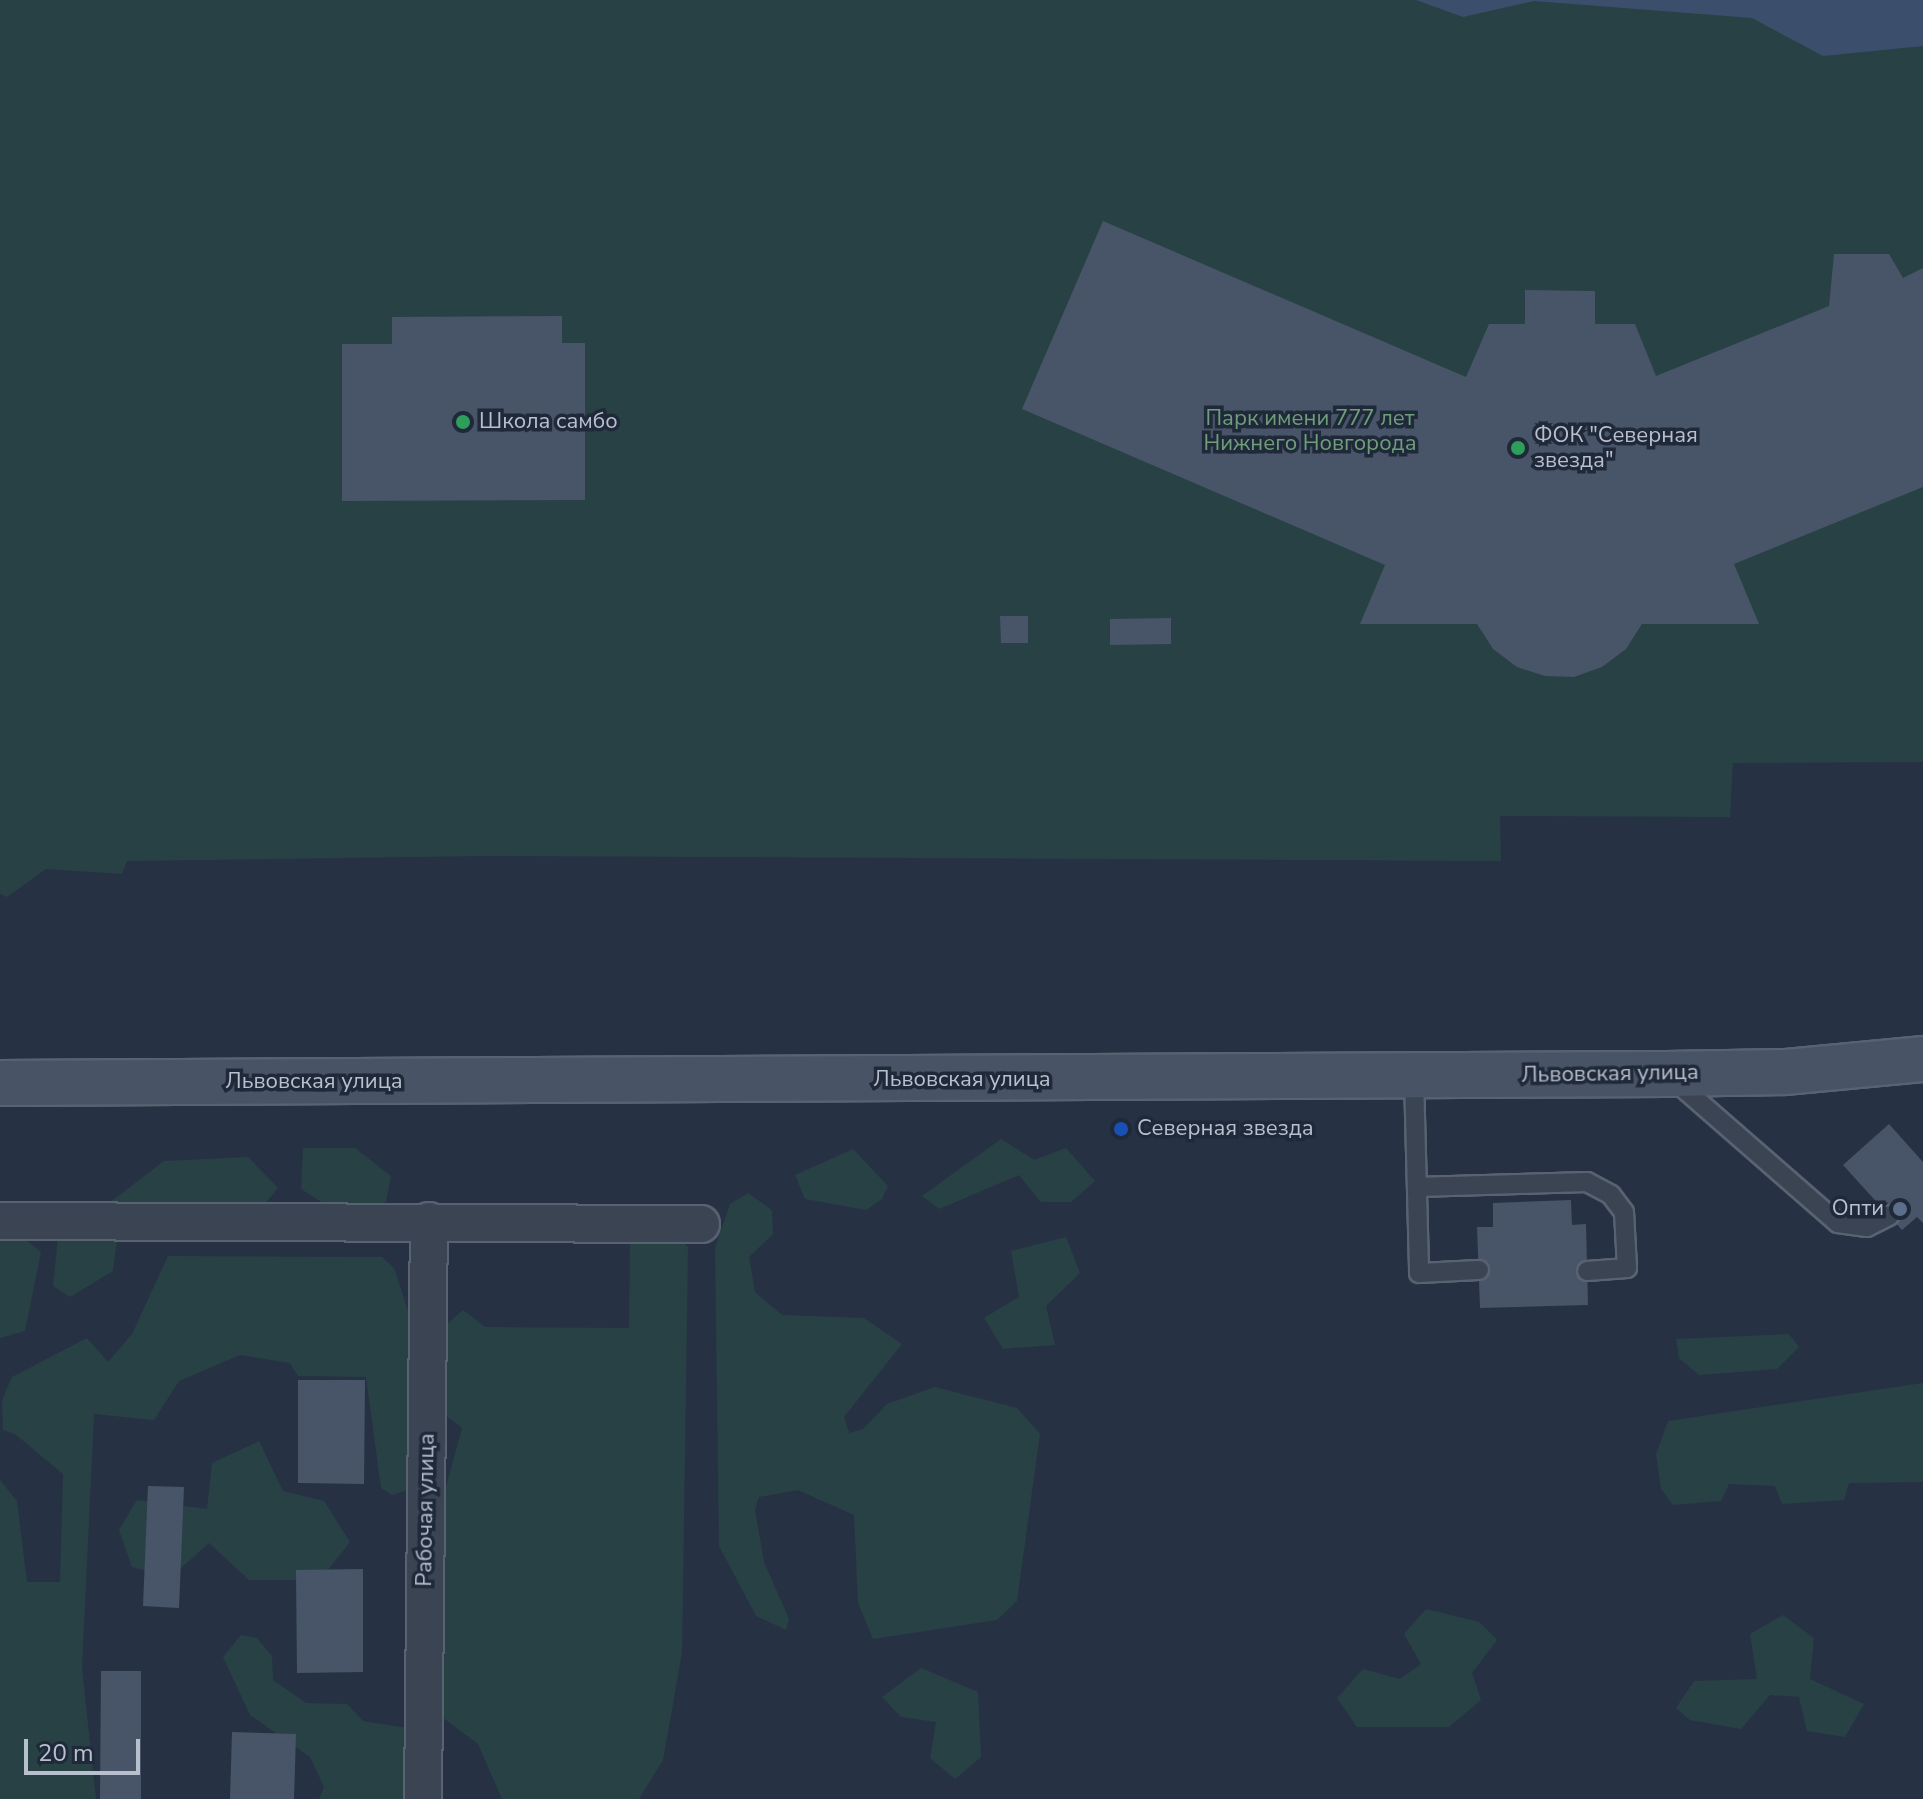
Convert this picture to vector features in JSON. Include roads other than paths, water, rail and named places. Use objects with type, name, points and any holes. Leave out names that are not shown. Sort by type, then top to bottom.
[{"type":"main road","name":"Львовская улица","points":[[0,1083],[1667,1074],[1785,1072],[1923,1059]]},
{"type":"street","points":[[0,1221],[701,1224]]},
{"type":"street","name":"Рабочая улица","points":[[423,1799],[429,1221]]},
{"type":"lane","points":[[1667,1074],[1838,1223],[1867,1227],[1889,1216]]},
{"type":"lane","points":[[1414,1077],[1419,1273],[1479,1270]]},
{"type":"lane","points":[[1417,1187],[1587,1182],[1611,1195],[1624,1212],[1627,1268],[1587,1271]]},
{"type":"water","points":[[1416,0],[1923,0],[1923,46],[1823,56],[1752,18],[1534,1],[1463,17]]},
{"type":"place","name":"Школа самбо","points":[[463,422]]},
{"type":"place","name":"ФОК \"Северная звезда\"","points":[[1518,448]]},
{"type":"place","name":"Северная звезда","points":[[1121,1129]]},
{"type":"place","name":"Опти","points":[[1900,1209]]},
{"type":"park label","name":"Парк имени 777 лет Нижнего Новгорода","points":[[1310,430]]}]
